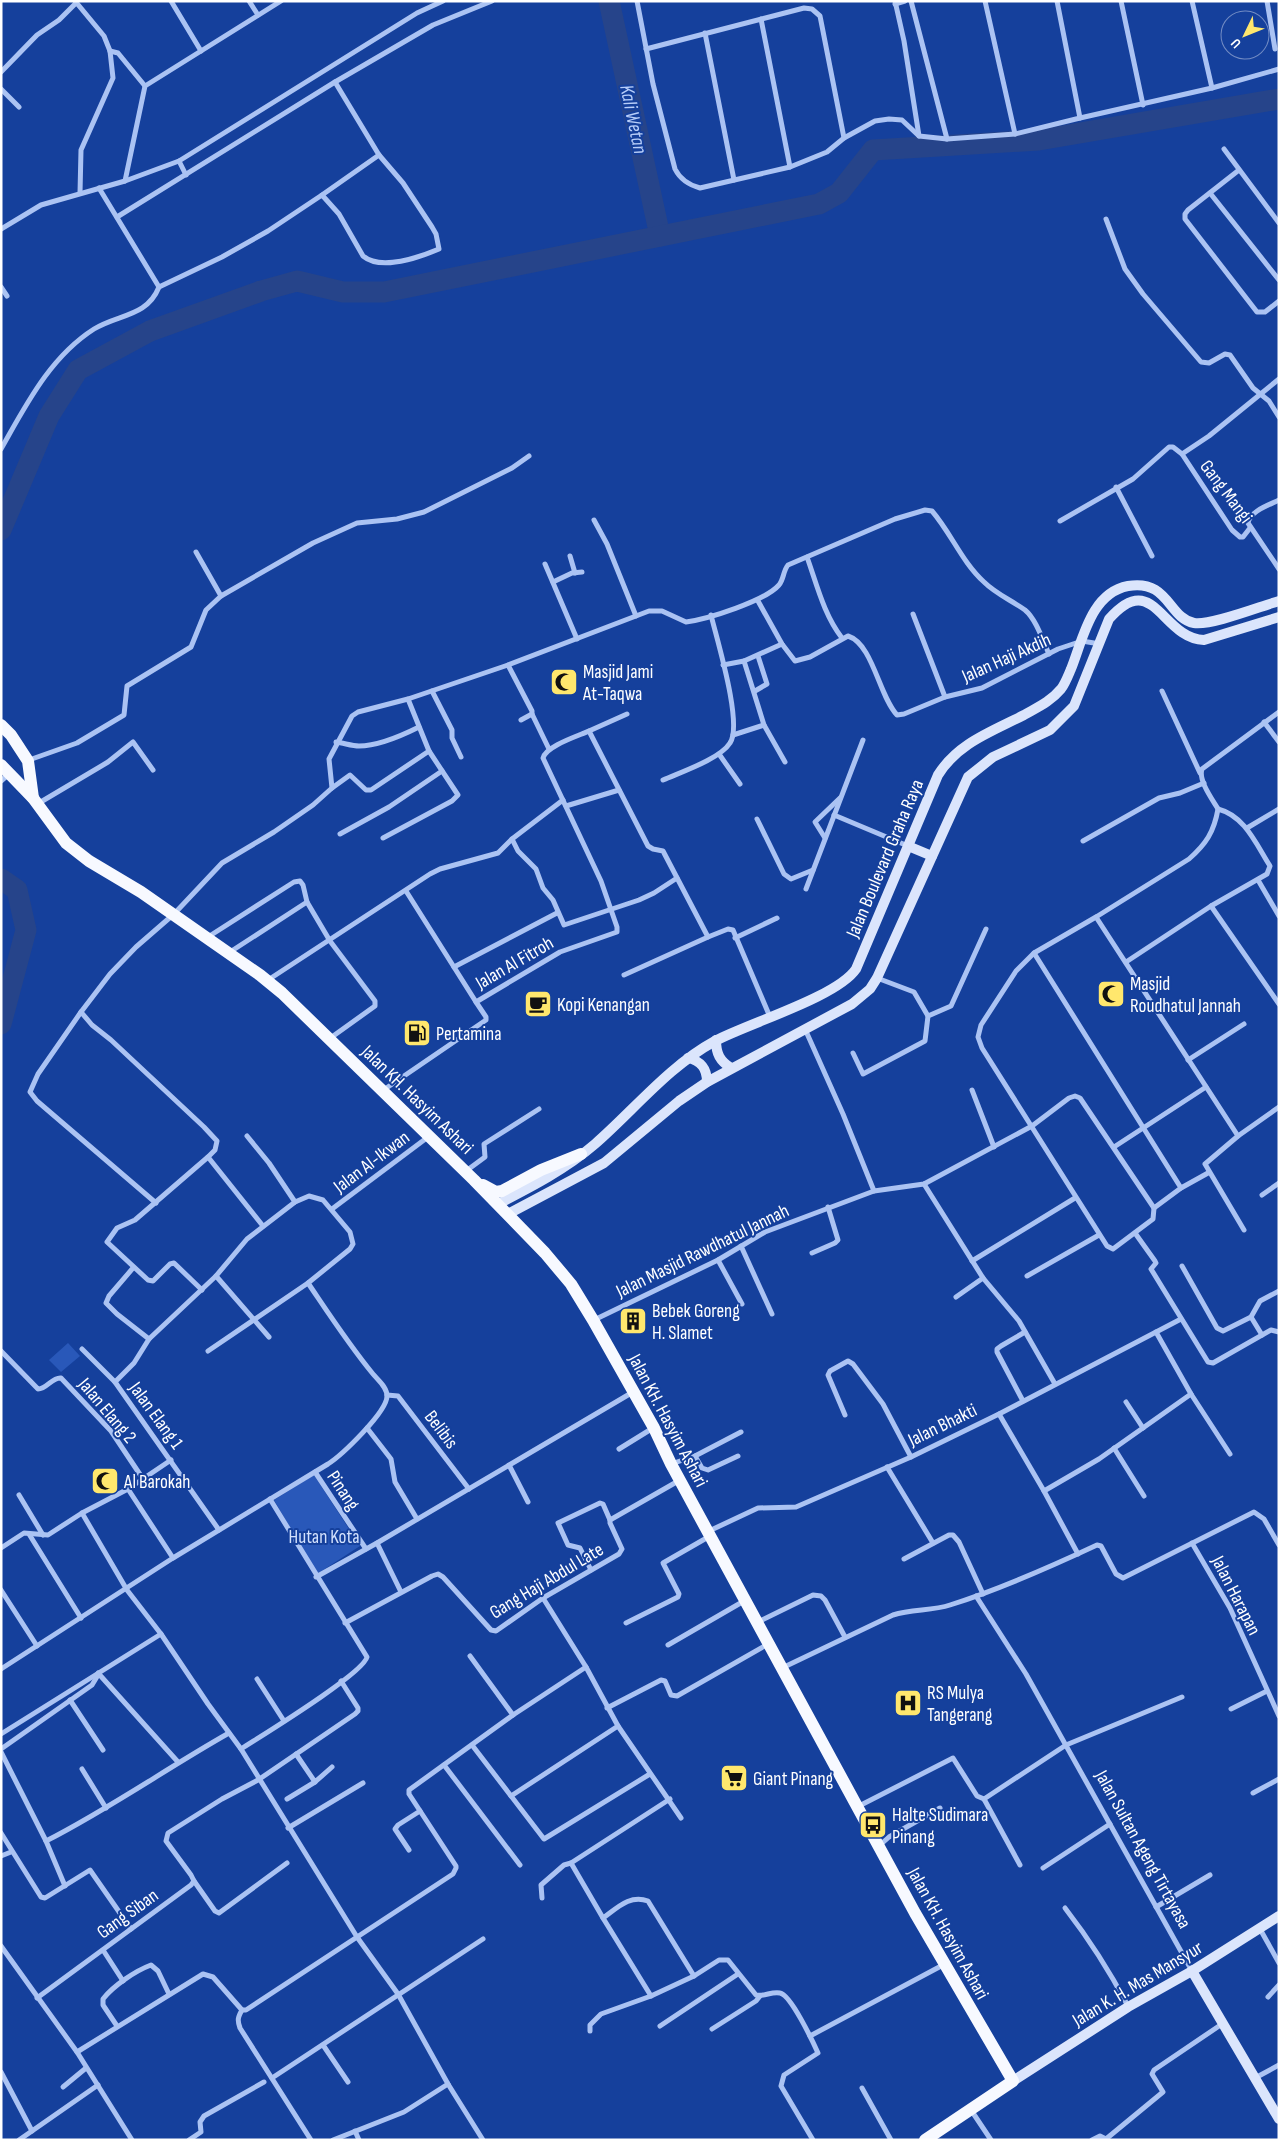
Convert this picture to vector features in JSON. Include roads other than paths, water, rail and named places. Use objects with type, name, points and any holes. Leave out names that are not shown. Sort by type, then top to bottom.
[{"type":"main road","name":"Jalan Boulevard Graha Raya","points":[[498,1204],[547,1178],[582,1154],[688,1058],[716,1040],[842,984],[850,978],[856,969],[938,775],[948,760],[966,745],[1051,700],[1063,686],[1089,621],[1100,602],[1114,591],[1130,586],[1144,585],[1156,590],[1185,620],[1195,623],[1208,622],[1279,601]]},
{"type":"main road","points":[[508,1214],[604,1163],[679,1101],[707,1082],[862,997],[877,978],[968,777],[993,757],[1050,730],[1074,706],[1109,619],[1118,608],[1138,600],[1148,601],[1182,634],[1194,640],[1204,640],[1279,617]]},
{"type":"main road","name":"Jalan KH. Hasyim Ashari","points":[[1,725],[11,735],[28,761],[35,801]]},
{"type":"main road","name":"Jalan KH. Hasyim Ashari","points":[[4,773],[35,801],[66,842],[89,861],[174,914],[267,980],[470,1176],[545,1253],[571,1284],[654,1428],[671,1464],[944,1964],[1013,2081]]},
{"type":"main road","points":[[908,846],[932,856]]},
{"type":"main road","points":[[716,1040],[719,1057],[731,1068]]},
{"type":"main road","points":[[688,1058],[697,1060],[703,1066],[707,1073],[707,1082]]},
{"type":"main road","points":[[470,1176],[496,1192],[502,1191],[541,1170],[582,1154]]},
{"type":"main road","name":"Jalan K. H. Mas Mansyur","points":[[1013,2081],[1128,2007],[1192,1971],[1279,1916]]},
{"type":"main road","name":"Jalan Sultan Ageng Tirtayasa","points":[[1192,1971],[1279,2119]]},
{"type":"main road","points":[[925,2140],[1013,2081]]},
{"type":"street","points":[[171,1],[201,51]]},
{"type":"street","points":[[249,1],[258,15]]},
{"type":"street","points":[[125,181],[145,86],[281,1]]},
{"type":"street","points":[[2,228],[33,208],[125,181],[179,160],[417,13],[443,1]]},
{"type":"street","points":[[118,217],[335,82],[433,25],[492,1]]},
{"type":"street","points":[[637,1],[668,146],[678,176],[691,186],[700,188],[790,167],[827,152],[844,138],[876,121],[902,120],[919,136],[946,139],[1015,134],[1144,105],[1279,69]]},
{"type":"street","points":[[905,1],[895,2],[904,41],[919,136]]},
{"type":"street","points":[[911,1],[946,139]]},
{"type":"street","points":[[985,1],[1015,134]]},
{"type":"street","points":[[1057,1],[1080,118]]},
{"type":"street","points":[[1121,1],[1144,105]]},
{"type":"street","points":[[1192,1],[1212,88]]},
{"type":"street","points":[[1267,1],[1275,49]]},
{"type":"street","points":[[1,72],[37,35],[59,20],[75,2],[104,36],[114,52],[145,86]]},
{"type":"street","points":[[646,49],[804,8],[812,9],[820,16],[844,138]]},
{"type":"street","points":[[761,19],[790,167]]},
{"type":"street","points":[[705,33],[734,180]]},
{"type":"street","points":[[80,193],[81,150],[113,78],[114,52]]},
{"type":"street","points":[[322,195],[339,214],[351,238],[368,261],[409,260],[440,249],[432,227],[403,183],[380,155],[335,82]]},
{"type":"street","points":[[1,89],[19,107]]},
{"type":"street","points":[[1224,149],[1279,223]]},
{"type":"street","points":[[1,448],[28,400],[59,358],[94,328],[138,311],[154,300],[159,287],[222,258],[268,231],[380,155]]},
{"type":"street","points":[[179,160],[186,174]]},
{"type":"street","points":[[1240,170],[1185,214],[1188,224],[1257,312],[1265,312],[1279,301]]},
{"type":"street","points":[[99,188],[159,287]]},
{"type":"street","points":[[1210,193],[1279,280]]},
{"type":"street","points":[[1106,219],[1125,268],[1143,294],[1201,362],[1209,363],[1225,354],[1230,356],[1253,388],[1269,401],[1279,417]]},
{"type":"street","points":[[1,287],[7,296]]},
{"type":"street","points":[[1060,521],[1142,472],[1170,446],[1182,454],[1209,436],[1279,379]]},
{"type":"street","name":"Gang Mangi","points":[[1182,454],[1232,530],[1240,537],[1243,537],[1250,528]]},
{"type":"street","points":[[28,761],[76,743],[124,715],[127,686],[191,647],[206,610],[221,596],[313,543],[346,527],[357,523],[397,518],[424,512],[512,468],[529,456]]},
{"type":"street","points":[[1116,487],[1152,556]]},
{"type":"street","points":[[1279,500],[1253,513],[1248,518],[1250,528],[1279,569]]},
{"type":"street","points":[[332,788],[329,759],[346,723],[358,712],[408,700],[508,666],[650,611],[662,611],[686,622],[758,601],[777,588],[782,582],[788,564],[895,519],[925,510],[932,510],[983,582],[998,594],[1026,611],[1049,654]]},
{"type":"street","points":[[594,520],[636,616]]},
{"type":"street","points":[[196,552],[221,596]]},
{"type":"street","points":[[553,582],[578,572],[570,556]]},
{"type":"street","points":[[758,601],[792,660],[798,662],[842,638],[833,627],[807,557]]},
{"type":"street","points":[[545,564],[577,639]]},
{"type":"street","points":[[913,614],[945,697]]},
{"type":"street","points":[[663,780],[719,754],[731,743],[733,712],[724,665],[711,615]]},
{"type":"street","name":"Jalan Haji Akdih","points":[[842,638],[848,636],[854,638],[861,646],[891,708],[897,714],[904,714],[945,697],[982,688],[1049,654],[1082,641]]},
{"type":"street","points":[[1082,641],[1100,644]]},
{"type":"street","points":[[724,665],[758,656],[782,644]]},
{"type":"street","points":[[755,690],[767,684],[758,656]]},
{"type":"street","points":[[744,661],[755,690],[764,725],[784,762]]},
{"type":"street","points":[[508,666],[529,704],[549,749]]},
{"type":"street","points":[[432,691],[452,730],[452,738],[461,757]]},
{"type":"street","points":[[1162,691],[1204,783],[1218,809],[1213,831],[1200,850],[1189,859],[1034,953],[1016,972],[999,996],[981,1025],[978,1037],[982,1048],[1075,1198],[1110,1249],[1153,1219],[1154,1208],[1114,1147],[1206,1087]]},
{"type":"street","points":[[382,838],[402,829],[457,797],[457,792],[429,750],[408,700]]},
{"type":"street","points":[[1200,773],[1202,769],[1279,712]]},
{"type":"street","points":[[522,720],[532,714]]},
{"type":"street","points":[[612,910],[601,881],[543,758],[549,749],[627,714]]},
{"type":"street","points":[[1264,722],[1279,742]]},
{"type":"street","points":[[733,735],[764,725]]},
{"type":"street","points":[[336,742],[358,746],[374,744],[419,727]]},
{"type":"street","points":[[589,731],[648,846],[653,849],[663,850],[708,937]]},
{"type":"street","points":[[806,889],[863,740]]},
{"type":"street","points":[[35,801],[108,762],[133,742],[153,770]]},
{"type":"street","points":[[156,1202],[37,1101],[30,1092],[38,1074],[110,974],[136,947],[174,914],[222,863],[274,832],[313,805],[350,775],[366,790],[371,790],[429,750]]},
{"type":"street","points":[[719,754],[740,784]]},
{"type":"street","points":[[340,834],[389,807],[442,770]]},
{"type":"street","points":[[1083,841],[1159,798],[1180,793],[1204,783]]},
{"type":"street","points":[[566,806],[620,790]]},
{"type":"street","points":[[825,838],[815,822],[841,797]]},
{"type":"street","points":[[267,980],[440,869],[498,853],[563,800]]},
{"type":"street","points":[[1126,962],[1211,906],[1267,874],[1270,866],[1247,828],[1232,814],[1218,809]]},
{"type":"street","points":[[1247,828],[1279,809]]},
{"type":"street","points":[[834,815],[908,846]]},
{"type":"street","points":[[757,819],[784,874],[791,878],[813,870]]},
{"type":"street","points":[[512,840],[518,851],[536,869],[543,888],[553,900],[561,922],[567,925],[654,893],[677,878]]},
{"type":"street","points":[[1258,880],[1279,916]]},
{"type":"street","points":[[207,937],[294,882],[300,881],[303,885],[307,902],[330,941],[376,1004],[329,1039]]},
{"type":"street","points":[[406,891],[476,1002]]},
{"type":"street","points":[[229,952],[307,902]]},
{"type":"street","points":[[1211,906],[1279,1004]]},
{"type":"street","name":"Jalan Al Fitroh","points":[[382,1091],[486,1020],[476,1002],[574,945],[615,933],[618,927],[612,910]]},
{"type":"street","points":[[454,967],[557,913]]},
{"type":"street","points":[[1096,917],[1238,1136]]},
{"type":"street","points":[[735,938],[777,918]]},
{"type":"street","points":[[624,975],[708,937],[731,929],[770,1017]]},
{"type":"street","points":[[928,1016],[950,1006],[986,929]]},
{"type":"street","points":[[1034,953],[1181,1188]]},
{"type":"street","points":[[853,1053],[862,1074],[925,1041],[928,1016],[914,992],[877,978]]},
{"type":"street","points":[[81,1012],[92,1025],[133,1060],[215,1138],[216,1147],[208,1157],[135,1220],[117,1228],[108,1240],[108,1245],[150,1282],[174,1263],[202,1290]]},
{"type":"street","points":[[1188,1060],[1244,1024]]},
{"type":"street","points":[[805,1029],[843,1114],[874,1191]]},
{"type":"street","points":[[972,1090],[994,1147]]},
{"type":"street","name":"Jalan Masjid Rawdhatul Jannah","points":[[593,1320],[718,1260],[766,1232],[874,1191],[924,1184],[1032,1126],[1069,1098],[1075,1096],[1080,1098],[1114,1147]]},
{"type":"street","points":[[1244,1230],[1208,1173],[1205,1164],[1206,1161],[1238,1136],[1278,1108]]},
{"type":"street","points":[[470,1176],[485,1157],[484,1144],[539,1109]]},
{"type":"street","points":[[247,1136],[269,1163],[294,1202]]},
{"type":"street","name":"Jalan Al-Ikwan","points":[[332,1209],[428,1136]]},
{"type":"street","points":[[208,1157],[263,1226]]},
{"type":"street","points":[[1154,1208],[1181,1188],[1208,1173]]},
{"type":"street","points":[[1262,1195],[1279,1183]]},
{"type":"street","points":[[924,1184],[983,1278],[1014,1314],[1055,1384]]},
{"type":"street","points":[[115,1382],[134,1363],[149,1339],[216,1276],[247,1239],[303,1197],[314,1196],[323,1200],[350,1232],[353,1244],[350,1249],[308,1284],[208,1351]]},
{"type":"street","points":[[972,1261],[1075,1198]]},
{"type":"street","points":[[812,1253],[838,1240],[828,1207]]},
{"type":"street","points":[[1135,1233],[1156,1263],[1151,1269],[1211,1364],[1271,1330],[1279,1332]]},
{"type":"street","points":[[1027,1276],[1100,1235]]},
{"type":"street","points":[[741,1246],[772,1314]]},
{"type":"street","points":[[718,1260],[742,1304]]},
{"type":"street","points":[[1182,1266],[1220,1330],[1223,1331],[1251,1317],[1260,1301],[1279,1291]]},
{"type":"street","points":[[133,1268],[108,1296],[106,1303],[149,1339]]},
{"type":"street","points":[[216,1276],[269,1337]]},
{"type":"street","points":[[956,1297],[983,1278]]},
{"type":"street","name":"Belibis","points":[[308,1284],[358,1356],[386,1392],[398,1396],[469,1489]]},
{"type":"street","points":[[1251,1317],[1262,1335]]},
{"type":"street","name":"Jalan Bhakti","points":[[626,1623],[678,1597],[679,1594],[663,1563],[710,1534],[758,1508],[796,1506],[911,1457],[999,1414],[1181,1319]]},
{"type":"street","points":[[1023,1401],[997,1349],[1025,1332]]},
{"type":"street","points":[[1156,1332],[1191,1394],[1230,1454]]},
{"type":"street","name":"Jalan Elang 1","points":[[82,1349],[115,1382],[219,1530]]},
{"type":"street","name":"Jalan Elang 2","points":[[1,1351],[38,1389],[43,1388],[56,1378],[61,1378],[111,1431],[143,1479]]},
{"type":"street","points":[[845,1415],[828,1373],[848,1361],[853,1364],[883,1404],[911,1457]]},
{"type":"street","points":[[1,1669],[127,1590],[174,1558],[337,1458],[367,1428],[386,1401],[386,1392]]},
{"type":"street","points":[[316,1577],[633,1392]]},
{"type":"street","points":[[1044,1490],[1079,1472],[1191,1394]]},
{"type":"street","points":[[1126,1402],[1143,1428]]},
{"type":"street","points":[[999,1414],[1044,1490],[1078,1554]]},
{"type":"street","points":[[367,1428],[391,1459],[395,1482],[417,1519]]},
{"type":"street","points":[[619,1449],[654,1428]]},
{"type":"street","points":[[671,1464],[695,1456],[741,1432]]},
{"type":"street","points":[[1114,1448],[1144,1496]]},
{"type":"street","points":[[695,1456],[705,1470],[738,1456]]},
{"type":"street","points":[[1,1548],[19,1535],[48,1535],[82,1513],[128,1489],[171,1460]]},
{"type":"street","points":[[509,1465],[528,1502]]},
{"type":"street","points":[[887,1467],[933,1543]]},
{"type":"street","name":"Pinang","points":[[315,1472],[366,1549]]},
{"type":"street","name":"Gang Haji Abdul Late","points":[[345,1623],[400,1592],[438,1574],[443,1577],[491,1630],[496,1631],[543,1598],[622,1552],[610,1520],[680,1480]]},
{"type":"street","points":[[128,1489],[174,1558]]},
{"type":"street","points":[[19,1495],[44,1535]]},
{"type":"street","points":[[241,1749],[360,1668],[367,1656],[316,1577],[270,1498]]},
{"type":"street","points":[[591,1570],[580,1548],[568,1545],[558,1523],[601,1502],[610,1520]]},
{"type":"street","points":[[782,1668],[845,1637],[907,1610],[937,1608],[983,1594],[1099,1545],[1116,1574],[1123,1578],[1254,1512],[1264,1519],[1279,1545]]},
{"type":"street","points":[[82,1513],[127,1590],[161,1634],[241,1749],[258,1780],[357,1937],[398,1994],[448,2084],[482,2140]]},
{"type":"street","points":[[29,1534],[81,1618]]},
{"type":"street","points":[[904,1559],[949,1535],[956,1538],[983,1594]]},
{"type":"street","points":[[377,1543],[400,1592]]},
{"type":"street","name":"Jalan Harapan","points":[[1192,1544],[1230,1608],[1279,1716]]},
{"type":"street","points":[[1,1590],[37,1646]]},
{"type":"street","points":[[758,1622],[813,1594],[817,1594],[824,1600],[845,1637]]},
{"type":"street","name":"Jalan Sultan Ageng Tirtayasa","points":[[976,1596],[1026,1674],[1192,1971]]},
{"type":"street","points":[[543,1598],[586,1667],[618,1726],[682,1818]]},
{"type":"street","points":[[668,1645],[746,1600]]},
{"type":"street","points":[[1,1734],[161,1634]]},
{"type":"street","points":[[607,1708],[660,1680],[665,1681],[671,1695],[677,1696],[770,1644]]},
{"type":"street","points":[[470,1656],[513,1715]]},
{"type":"street","points":[[242,2010],[246,2010],[456,1871],[456,1866],[408,1792],[513,1715],[586,1667]]},
{"type":"street","points":[[65,1886],[46,1841],[1,1751],[92,1685],[98,1674]]},
{"type":"street","points":[[98,1674],[178,1762]]},
{"type":"street","points":[[258,1679],[284,1721]]},
{"type":"street","points":[[287,1863],[219,1913],[215,1911],[166,1841],[168,1833],[179,1824],[258,1780],[358,1711],[341,1681]]},
{"type":"street","points":[[1231,1709],[1267,1691]]},
{"type":"street","points":[[984,1799],[1066,1745],[1182,1697]]},
{"type":"street","points":[[70,1700],[103,1750]]},
{"type":"street","points":[[511,1796],[618,1726]]},
{"type":"street","points":[[46,1841],[106,1808],[178,1762],[229,1733]]},
{"type":"street","points":[[472,1745],[544,1839],[650,1774]]},
{"type":"street","points":[[296,1754],[315,1782]]},
{"type":"street","points":[[858,1806],[950,1758],[954,1759],[977,1796],[984,1799],[1020,1865]]},
{"type":"street","points":[[444,1765],[520,1866]]},
{"type":"street","points":[[287,1799],[315,1782],[332,1767]]},
{"type":"street","points":[[82,1769],[106,1808]]},
{"type":"street","points":[[1253,1792],[1279,1779]]},
{"type":"street","points":[[288,1828],[363,1783]]},
{"type":"street","points":[[542,1898],[541,1885],[564,1865],[571,1863],[670,1799]]},
{"type":"street","points":[[880,1846],[889,1837],[940,1808]]},
{"type":"street","points":[[409,1850],[395,1830],[398,1825],[420,1811]]},
{"type":"street","points":[[1044,1868],[1110,1824]]},
{"type":"street","points":[[1,1834],[41,1898],[45,1898],[90,1870],[131,1929]]},
{"type":"street","points":[[1,1856],[11,1852]]},
{"type":"street","points":[[571,1863],[651,1996]]},
{"type":"street","points":[[1156,1907],[1210,1875]]},
{"type":"street","name":"Gang Siban","points":[[37,1998],[194,1881]]},
{"type":"street","points":[[603,1918],[631,1899],[640,1898],[648,1901],[694,1976]]},
{"type":"street","points":[[1065,1908],[1082,1930],[1115,1981],[1128,2007]]},
{"type":"street","points":[[1260,1928],[1279,1963]]},
{"type":"street","points":[[272,2078],[483,1939]]},
{"type":"street","points":[[1,1946],[77,2052],[132,2140]]},
{"type":"street","points":[[103,1950],[124,1981]]},
{"type":"street","points":[[590,2031],[590,2024],[601,2014],[651,1996],[694,1976],[724,1959],[728,1960],[753,1993],[760,1996],[778,1992],[787,1997],[810,2036],[818,2054],[784,2075],[781,2086],[813,2140]]},
{"type":"street","points":[[810,2036],[944,1964]]},
{"type":"street","points":[[117,2026],[102,2002],[105,1996],[124,1981],[151,1965],[158,1971],[169,1994]]},
{"type":"street","points":[[77,2052],[203,1974],[207,1974],[216,1980],[242,2010]]},
{"type":"street","points":[[660,2026],[738,1974]]},
{"type":"street","points":[[1268,1997],[1279,1984]]},
{"type":"street","points":[[712,2029],[756,2001],[760,1996]]},
{"type":"street","points":[[242,2010],[237,2021],[240,2028],[311,2140]]},
{"type":"street","points":[[1092,2140],[1100,2136],[1106,2139],[1163,2092],[1152,2074],[1154,2070],[1222,2024]]},
{"type":"street","points":[[323,2045],[348,2082]]},
{"type":"street","points":[[1254,2078],[1279,2065]]},
{"type":"street","points":[[63,2087],[86,2068]]},
{"type":"street","points":[[2,2074],[32,2131]]},
{"type":"street","points":[[189,2140],[201,2132],[200,2122],[204,2116],[264,2082]]},
{"type":"street","points":[[333,2140],[404,2112],[448,2084]]},
{"type":"street","points":[[19,2140],[98,2085]]},
{"type":"street","points":[[862,2088],[891,2140]]},
{"type":"street","points":[[970,2110],[992,2140]]},
{"type":"street","points":[[355,2131],[359,2140]]},
{"type":"waterway","name":"Kali Wetan","points":[[609,1],[660,236]]},
{"type":"waterway","points":[[1,530],[49,416],[78,370],[150,331],[261,291],[297,281],[343,292],[384,292],[819,204],[839,193],[873,150],[1039,140],[1279,99]]},
{"type":"waterway","points":[[1,879],[17,890],[26,930],[1,1024]]},
{"type":"place","name":"Masjid Jami At-Taqwa","points":[[564,682]]},
{"type":"place","name":"Masjid Roudhatul Jannah","points":[[1111,994]]},
{"type":"place","name":"Kopi Kenangan","points":[[538,1004]]},
{"type":"place","name":"Pertamina","points":[[417,1033]]},
{"type":"place","name":"Bebek Goreng H. Slamet","points":[[633,1321]]},
{"type":"place","name":"Al Barokah","points":[[105,1481]]},
{"type":"place","name":"RS Mulya Tangerang","points":[[908,1703]]},
{"type":"place","name":"Giant Pinang","points":[[734,1778]]},
{"type":"place","name":"Halte Sudimara Pinang","points":[[873,1825]]},
{"type":"park label","name":"Hutan Kota","points":[[324,1536]]}]
